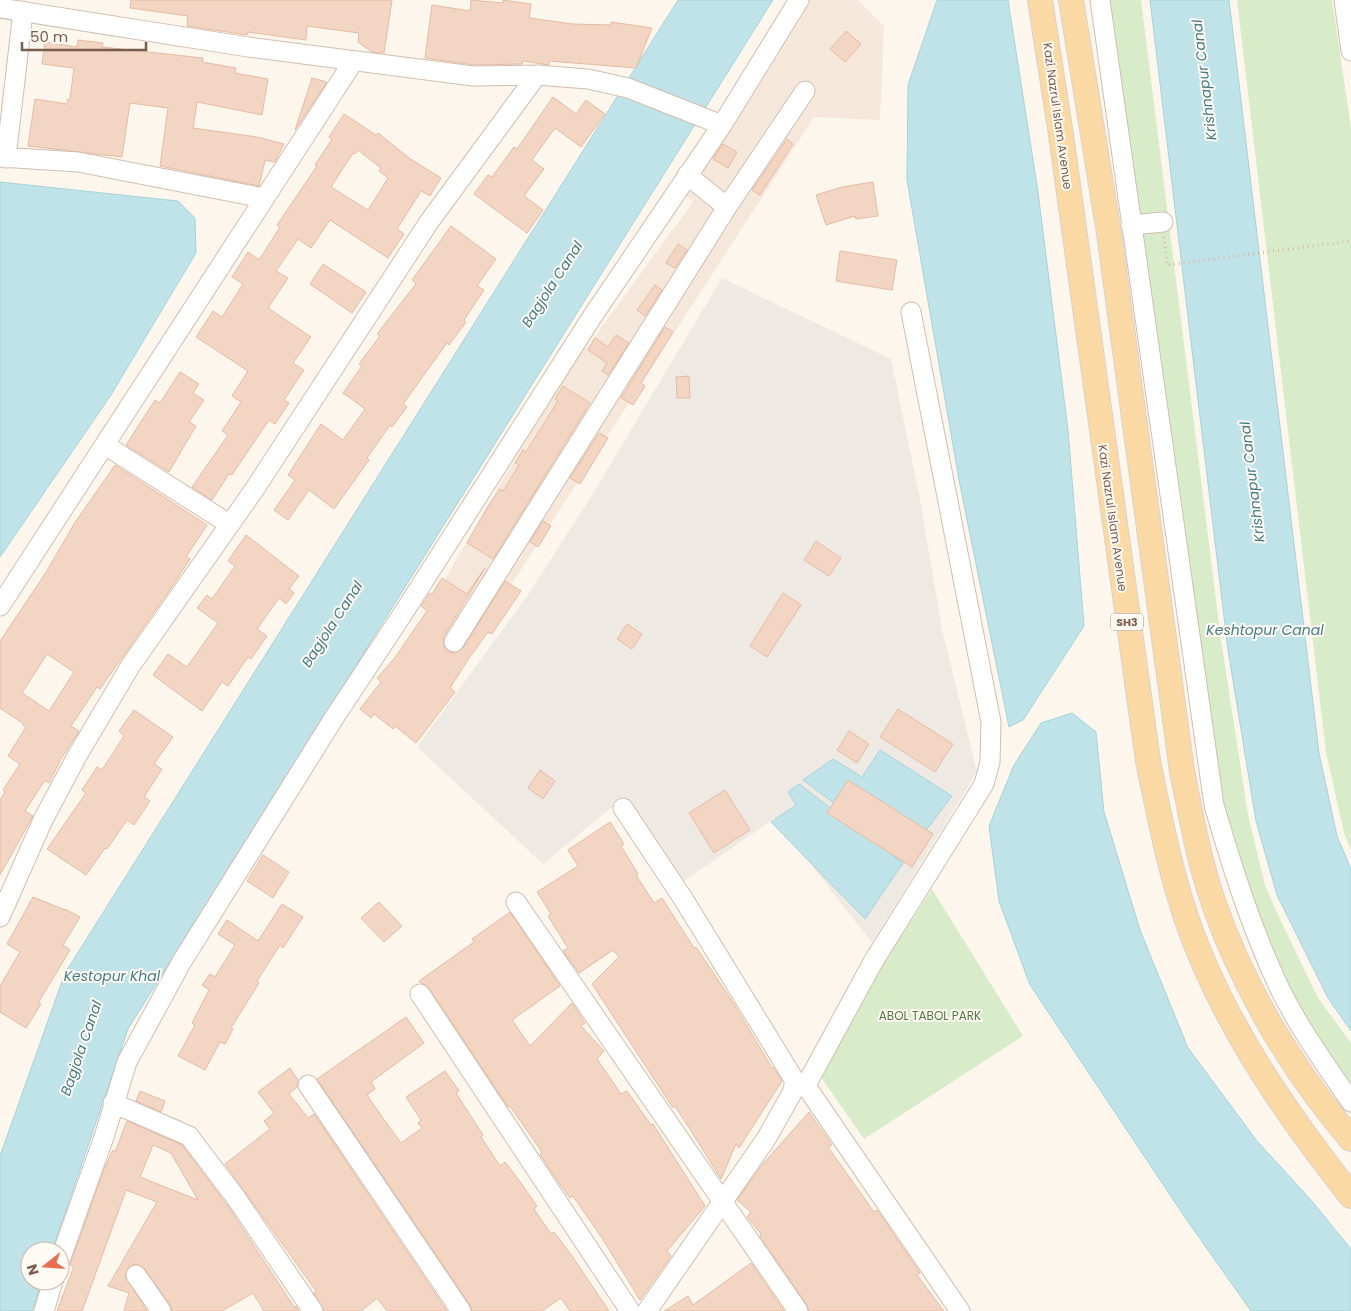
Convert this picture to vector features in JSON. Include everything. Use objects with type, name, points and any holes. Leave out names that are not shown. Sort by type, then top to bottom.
[{"type":"main road","name":"Kazi Nazrul Islam Avenue","points":[[1040,0],[1061,135],[1148,761],[1166,850],[1192,934],[1234,1025],[1271,1087],[1351,1196]]},
{"type":"main road","name":"SH3","points":[[1071,0],[1110,242],[1182,771],[1197,844],[1214,904],[1238,962],[1264,1013],[1299,1070],[1351,1139]]},
{"type":"street","points":[[67,1241],[105,1134],[127,1062],[181,963],[334,718],[592,317],[687,176],[716,124],[799,0]]},
{"type":"street","points":[[1100,0],[1214,805],[1246,909],[1278,986],[1306,1036],[1351,1102]]},
{"type":"street","points":[[1344,0],[1351,51]]},
{"type":"street","points":[[0,8],[353,62],[473,76],[536,75],[588,79],[628,88],[716,124]]},
{"type":"street","points":[[23,11],[3,157],[78,162],[264,198]]},
{"type":"street","points":[[0,606],[353,62]]},
{"type":"street","points":[[0,917],[43,820],[77,756],[131,665],[229,524],[429,222],[536,75]]},
{"type":"street","points":[[454,642],[727,207],[805,91]]},
{"type":"street","points":[[687,176],[727,207]]},
{"type":"street","points":[[1131,225],[1163,222]]},
{"type":"street","points":[[647,1311],[766,1139],[984,784],[990,762],[991,722],[911,312]]},
{"type":"street","points":[[105,445],[229,524]]},
{"type":"street","points":[[623,808],[684,900],[800,1084],[960,1311]]},
{"type":"street","points":[[516,902],[798,1311]]},
{"type":"street","points":[[420,994],[630,1311]]},
{"type":"street","points":[[308,1085],[460,1311]]},
{"type":"street","points":[[113,1103],[189,1136],[236,1198],[314,1311]]},
{"type":"street","points":[[136,1275],[161,1311]]},
{"type":"street","points":[[44,1311],[50,1291]]},
{"type":"path","points":[[1163,222],[1167,265],[1351,241]]},
{"type":"shaded area","points":[[790,0],[858,0],[884,26],[880,120],[814,117],[469,650],[422,619],[518,453],[542,398],[590,343],[693,202],[672,185]]},
{"type":"shaded area","points":[[722,278],[891,359],[920,499],[942,629],[977,772],[872,943],[775,818],[680,884],[624,797],[543,864],[417,747],[530,592],[592,495]]},
{"type":"green space","points":[[1097,0],[1141,0],[1221,640],[1248,815],[1265,885],[1278,915],[1318,998],[1351,1043],[1351,1115],[1312,1057],[1225,862]]},
{"type":"green space","points":[[1237,0],[1332,0],[1351,128],[1351,851],[1344,833],[1326,752]]},
{"type":"green space","name":"ABOL TABOL PARK","points":[[932,889],[1023,1036],[864,1139],[815,1069]]},
{"type":"water","name":"Kestopur Khal","points":[[678,0],[773,0],[128,1029],[55,1241],[20,1241],[20,1291],[39,1291],[32,1311],[0,1311],[0,1156],[65,973]]},
{"type":"water","points":[[937,0],[1008,0],[1038,192],[1068,430],[1084,626],[1023,720],[1009,727],[959,480],[907,180],[908,85]]},
{"type":"water","name":"Keshtopur Canal","points":[[1150,0],[1229,0],[1319,753],[1337,836],[1351,869],[1351,1031],[1328,998],[1277,895],[1256,821],[1228,650]]},
{"type":"water","points":[[0,182],[178,201],[195,218],[196,253],[111,395],[0,557]]},
{"type":"water","points":[[1072,713],[1096,732],[1104,812],[1140,930],[1188,1048],[1257,1141],[1311,1200],[1351,1249],[1351,1311],[1251,1311],[1186,1219],[1030,985],[999,901],[989,826],[1014,765],[1041,723]]},
{"type":"water","points":[[880,750],[952,796],[906,857],[803,780],[833,759],[862,777]]},
{"type":"water","points":[[799,784],[903,863],[865,919],[771,822],[796,805],[788,792]]},
{"type":"building","points":[[131,0],[392,0],[384,53],[372,52],[358,42],[359,33],[307,26],[306,40],[248,32],[247,35],[187,26],[188,16],[130,8]]},
{"type":"building","points":[[471,0],[503,3],[503,0],[531,4],[529,18],[573,24],[611,25],[611,22],[652,28],[636,68],[549,61],[549,65],[523,61],[522,64],[474,65],[425,58],[432,5],[470,11]]},
{"type":"building","points":[[846,31],[861,44],[845,62],[830,49]]},
{"type":"building","points":[[78,40],[103,43],[102,47],[203,58],[202,62],[236,68],[235,73],[268,79],[262,115],[197,102],[193,128],[257,137],[284,144],[275,162],[265,160],[259,186],[160,166],[168,108],[130,103],[122,157],[28,146],[35,99],[67,104],[68,99],[70,99],[74,68],[42,64],[45,42],[77,47]]},
{"type":"building","points":[[312,78],[327,82],[295,130]]},
{"type":"building","points":[[553,97],[576,114],[586,100],[605,114],[581,147],[555,128],[532,160],[544,169],[524,196],[543,210],[527,233],[474,194],[488,175],[492,177],[514,147],[517,149]]},
{"type":"building","points":[[344,114],[376,135],[378,133],[409,158],[441,178],[430,196],[421,191],[397,229],[404,234],[388,258],[330,220],[311,248],[298,239],[276,271],[288,278],[268,308],[311,337],[293,363],[304,370],[284,400],[289,403],[275,424],[269,420],[232,475],[229,474],[212,500],[192,487],[228,435],[222,431],[241,402],[232,396],[248,371],[196,337],[213,311],[222,317],[243,284],[232,277],[248,252],[259,260],[280,227],[277,225],[317,166],[315,165],[332,139],[329,137]],"holes":[[[358,150],[381,168],[379,171],[388,178],[368,210],[331,187],[353,153],[355,154]]]},
{"type":"building","points":[[787,139],[793,144],[760,195],[752,190]]},
{"type":"building","points":[[723,144],[737,152],[728,168],[713,159]]},
{"type":"building","points":[[873,182],[878,216],[856,219],[855,216],[826,225],[816,195],[842,187]]},
{"type":"building","points":[[451,226],[496,259],[477,286],[484,290],[464,320],[466,322],[449,345],[447,343],[403,404],[407,407],[392,427],[390,425],[367,458],[369,460],[334,509],[309,490],[288,520],[274,510],[295,480],[288,475],[321,424],[343,440],[365,409],[343,393],[362,366],[359,364],[380,336],[377,334],[416,284],[412,280]]},
{"type":"building","points":[[678,244],[687,250],[675,268],[666,263]]},
{"type":"building","points":[[840,251],[897,260],[892,290],[836,281]]},
{"type":"building","points":[[323,264],[366,292],[352,313],[310,284]]},
{"type":"building","points":[[655,285],[662,290],[645,316],[637,310]]},
{"type":"building","points":[[665,327],[673,332],[641,383],[645,386],[633,405],[621,398]]},
{"type":"building","points":[[616,335],[629,343],[608,375],[602,371],[607,363],[588,350],[595,338],[608,347]]},
{"type":"building","points":[[180,372],[199,384],[193,393],[204,400],[189,422],[196,426],[169,472],[126,445],[155,400],[160,403]]},
{"type":"building","points":[[689,376],[690,398],[677,398],[676,377]]},
{"type":"building","points":[[563,386],[590,403],[493,559],[467,543],[489,505],[500,489],[503,491],[519,465],[515,463],[523,450],[526,452],[558,401],[555,399]]},
{"type":"building","points":[[599,433],[608,438],[580,484],[570,478]]},
{"type":"building","points":[[115,465],[207,525],[186,557],[190,559],[173,585],[100,689],[97,687],[71,726],[79,731],[61,759],[49,783],[45,780],[25,811],[33,816],[0,875],[0,800],[5,792],[3,790],[20,764],[8,756],[26,727],[0,708],[0,641],[45,574],[74,524]],"holes":[[[47,654],[74,672],[49,711],[22,693]]]},
{"type":"building","points":[[543,521],[551,526],[538,547],[530,542]]},
{"type":"building","points":[[246,535],[299,576],[289,589],[294,593],[286,604],[279,598],[257,629],[267,636],[251,659],[248,657],[228,686],[222,682],[202,711],[153,675],[168,654],[187,667],[218,623],[197,608],[207,595],[212,599],[235,566],[228,561]]},
{"type":"building","points":[[816,541],[841,558],[829,576],[804,560]]},
{"type":"building","points":[[485,568],[444,636],[444,647],[448,652],[454,653],[463,648],[505,581],[521,591],[492,634],[488,632],[467,661],[450,688],[455,692],[416,743],[395,726],[393,729],[374,714],[371,718],[360,709],[381,682],[377,678],[394,659],[427,611],[421,606],[430,593],[432,594],[442,578],[467,594]]},
{"type":"building","points":[[783,593],[801,605],[767,657],[750,646]]},
{"type":"building","points":[[627,624],[642,634],[632,649],[617,639]]},
{"type":"building","points":[[898,709],[953,744],[935,772],[880,737]]},
{"type":"building","points":[[134,710],[173,737],[154,764],[162,769],[144,797],[150,801],[134,825],[127,820],[86,875],[47,849],[86,793],[82,790],[97,767],[102,770],[124,736],[119,731]]},
{"type":"building","points":[[849,731],[869,744],[857,763],[837,750]]},
{"type":"building","points":[[540,770],[555,781],[543,799],[528,788]]},
{"type":"building","points":[[848,780],[933,834],[912,867],[827,813]]},
{"type":"building","points":[[725,790],[750,830],[714,853],[689,813]]},
{"type":"building","points":[[610,822],[624,844],[621,846],[638,874],[636,875],[654,903],[662,898],[694,948],[696,947],[734,1004],[772,1068],[782,1081],[739,1148],[736,1144],[721,1179],[675,1106],[673,1108],[592,984],[619,957],[613,950],[579,973],[563,951],[568,948],[548,916],[551,914],[537,892],[578,866],[568,850]]},
{"type":"building","points":[[263,855],[289,872],[273,898],[247,881]]},
{"type":"building","points":[[33,897],[80,917],[63,945],[70,950],[38,1003],[41,1004],[26,1028],[0,1012],[0,986],[20,952],[7,944]]},
{"type":"building","points":[[379,902],[402,926],[384,942],[361,918]]},
{"type":"building","points":[[282,904],[303,917],[283,948],[280,945],[257,981],[259,983],[231,1028],[233,1029],[225,1044],[220,1042],[205,1070],[178,1056],[195,1025],[192,1023],[209,990],[202,985],[210,974],[215,977],[235,945],[218,934],[227,920],[258,941]]},
{"type":"building","points":[[510,912],[560,986],[512,1020],[530,1046],[572,1003],[585,1023],[581,1026],[604,1051],[597,1059],[621,1094],[627,1091],[651,1125],[653,1124],[705,1206],[667,1251],[671,1256],[640,1300],[602,1238],[573,1196],[570,1198],[555,1177],[540,1154],[542,1152],[510,1106],[508,1107],[429,988],[419,981],[474,942],[472,939]]},
{"type":"building","points":[[406,1017],[424,1043],[371,1082],[375,1089],[367,1095],[401,1143],[422,1128],[418,1123],[421,1120],[406,1097],[445,1071],[459,1091],[456,1093],[500,1166],[505,1162],[521,1183],[537,1206],[534,1209],[551,1234],[554,1232],[609,1311],[570,1311],[561,1298],[542,1311],[472,1311],[470,1305],[317,1079]]},
{"type":"building","points":[[290,1068],[298,1080],[297,1087],[289,1094],[308,1118],[314,1114],[447,1311],[387,1311],[377,1298],[361,1311],[324,1311],[314,1293],[316,1291],[225,1164],[270,1129],[264,1121],[274,1113],[258,1092]]},
{"type":"building","points":[[140,1091],[165,1101],[161,1112],[136,1101]]},
{"type":"building","points":[[809,1112],[832,1145],[828,1147],[874,1212],[877,1210],[920,1273],[917,1275],[944,1311],[809,1311],[807,1305],[760,1236],[761,1234],[747,1217],[751,1212],[737,1200],[762,1165]]},
{"type":"building","points":[[127,1121],[182,1145],[227,1205],[295,1308],[296,1306],[299,1311],[264,1311],[253,1293],[222,1311],[172,1311],[170,1305],[145,1269],[136,1264],[129,1266],[125,1276],[147,1311],[124,1311],[129,1293],[108,1286],[157,1202],[126,1190],[82,1311],[57,1311],[65,1291],[70,1291],[70,1277],[74,1266],[70,1265],[104,1169],[113,1150],[115,1152]],"holes":[[[153,1145],[171,1153],[198,1200],[140,1177]]]},
{"type":"building","points":[[751,1263],[784,1311],[664,1311],[688,1296],[693,1305]]},
{"type":"water label","name":"Krishnapur Canal","points":[[1204,80]]},
{"type":"water label","name":"Bagjola Canal","points":[[552,284]]},
{"type":"water label","name":"Krishnapur Canal","points":[[1252,482]]},
{"type":"water label","name":"Bagjola Canal","points":[[332,624]]},
{"type":"water label","name":"Bagjola Canal","points":[[81,1048]]}]
